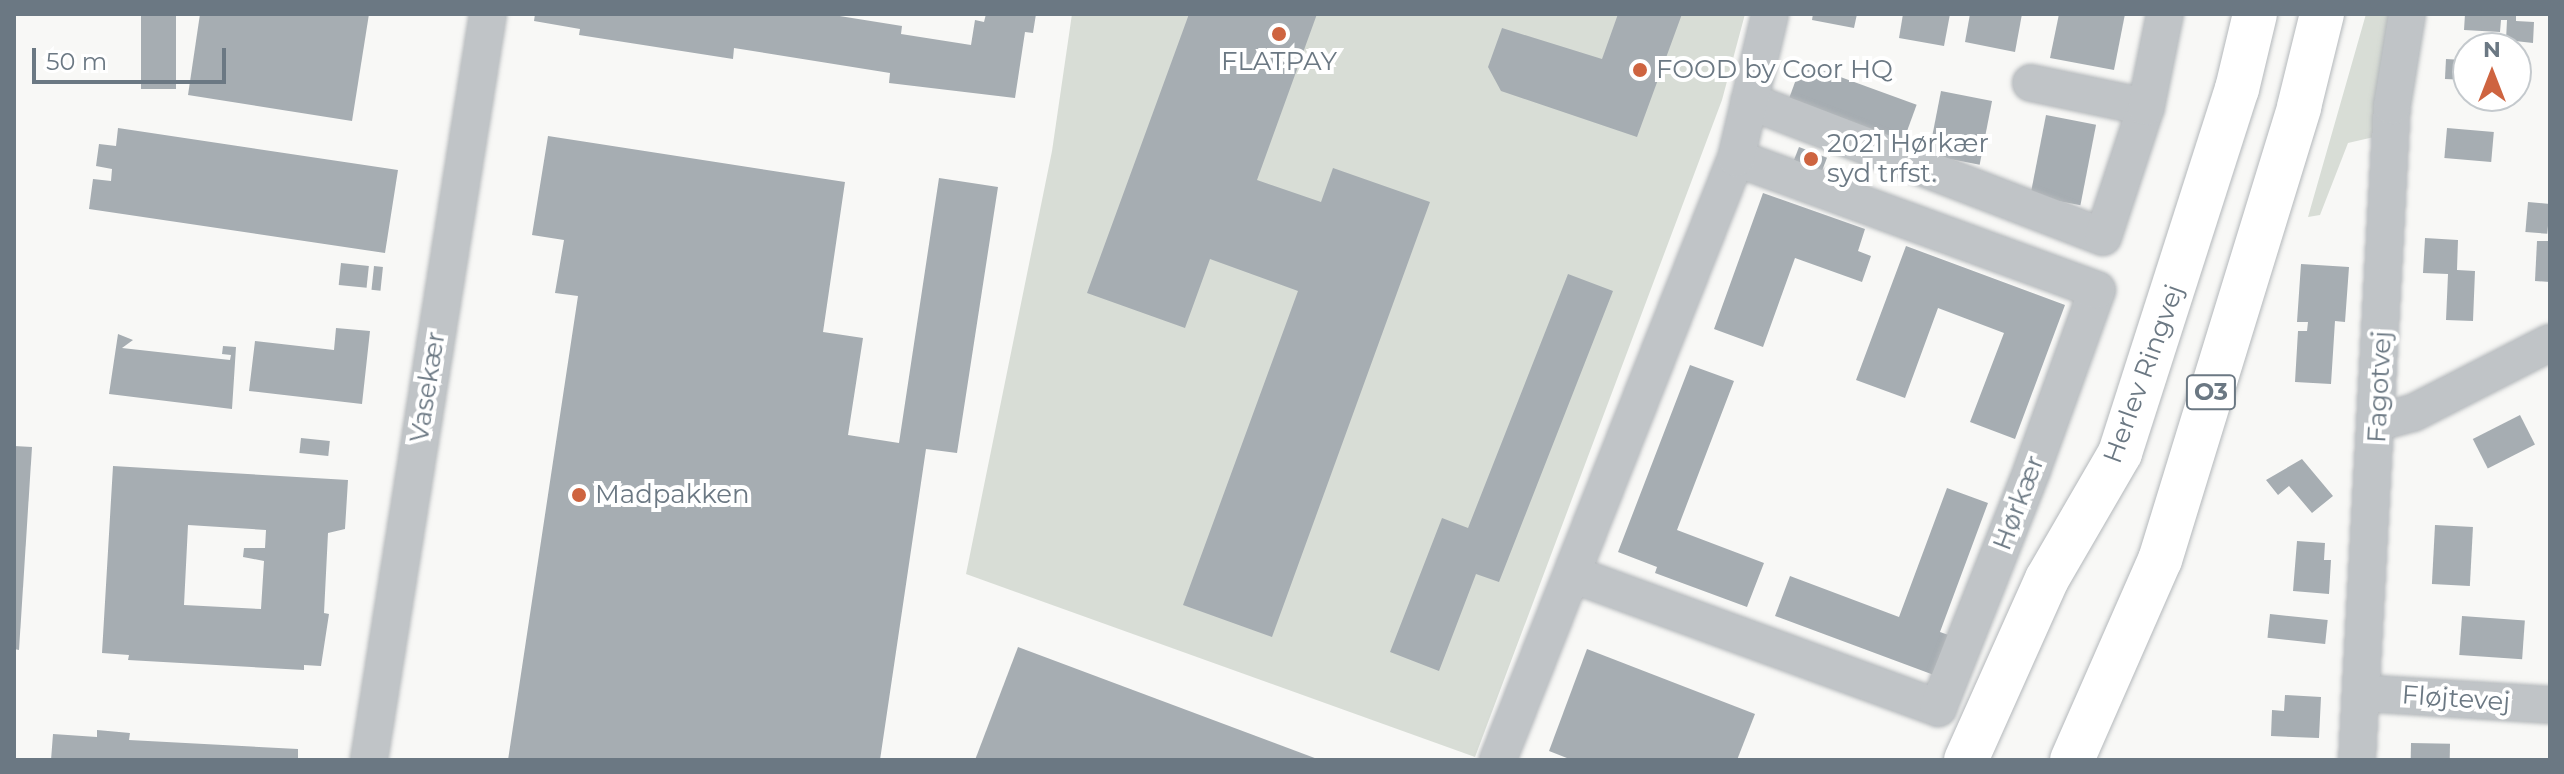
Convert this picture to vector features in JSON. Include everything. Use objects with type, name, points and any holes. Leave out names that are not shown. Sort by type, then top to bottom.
[{"type":"main road","name":"Herlev Ringvej","points":[[1966,760],[2047,579],[2120,453],[2237,89],[2255,14]]},
{"type":"main road","name":"O3","points":[[2072,760],[2160,560],[2299,107],[2322,14]]},
{"type":"street","name":"Vasekær","points":[[369,760],[488,14]]},
{"type":"street","points":[[1498,760],[1736,158],[1770,14]]},
{"type":"street","points":[[1749,101],[2103,237],[2146,107],[2165,14]]},
{"type":"street","name":"Fagotvej","points":[[2357,760],[2379,422],[2392,106],[2407,14]]},
{"type":"street","points":[[2031,83],[2146,107]]},
{"type":"street","name":"Hørkær","points":[[1572,574],[1938,708],[2032,470],[2097,290],[1736,158]]},
{"type":"street","points":[[2379,422],[2413,413],[2550,343]]},
{"type":"street","name":"Fløjtevej","points":[[2361,693],[2550,705]]},
{"type":"shaded area","points":[[1072,14],[1745,14],[1722,100],[1475,757],[966,574],[1052,151]]},
{"type":"shaded area","points":[[2366,14],[2392,14],[2374,137],[2348,143],[2320,215],[2308,217]]},
{"type":"building","points":[[141,14],[176,14],[176,89],[141,89]]},
{"type":"building","points":[[200,14],[369,14],[352,121],[188,95]]},
{"type":"building","points":[[535,14],[827,14],[902,26],[901,34],[971,45],[975,20],[984,22],[986,14],[1036,14],[1033,33],[1025,32],[1015,98],[889,83],[890,73],[734,48],[733,59],[579,35],[580,29],[534,21]]},
{"type":"building","points":[[1189,14],[1317,14],[1257,180],[1321,202],[1333,168],[1430,202],[1272,637],[1183,605],[1298,291],[1210,259],[1185,328],[1087,293]]},
{"type":"building","points":[[1618,14],[1682,14],[1637,137],[1501,91],[1488,67],[1502,28],[1602,59]]},
{"type":"building","points":[[1813,14],[1857,14],[1854,28],[1812,20]]},
{"type":"building","points":[[1903,14],[1950,14],[1944,46],[1899,38]]},
{"type":"building","points":[[1970,14],[2022,14],[2015,52],[1965,42]]},
{"type":"building","points":[[2059,14],[2125,14],[2114,70],[2050,58]]},
{"type":"building","points":[[2465,14],[2516,14],[2516,21],[2534,22],[2533,43],[2532,32],[2506,32],[2507,20],[2501,20],[2500,32],[2464,30]]},
{"type":"building","points":[[2446,59],[2452,59],[2452,79],[2445,79]]},
{"type":"building","points":[[1802,63],[1917,105],[1902,146],[1787,104]]},
{"type":"building","points":[[1941,91],[1992,101],[1980,165],[1929,155]]},
{"type":"building","points":[[2046,115],[2096,125],[2080,205],[2030,195]]},
{"type":"building","points":[[118,128],[398,170],[385,253],[89,209],[93,179],[111,181],[112,169],[96,166],[99,144],[116,146]]},
{"type":"building","points":[[2447,128],[2494,132],[2491,162],[2444,158]]},
{"type":"building","points":[[548,136],[845,182],[823,332],[863,338],[848,435],[899,443],[939,178],[998,187],[957,453],[926,449],[880,760],[508,760],[578,296],[555,293],[564,240],[532,235]]},
{"type":"building","name":"2021 Hørkær syd trfst.","points":[[1799,147],[1827,158],[1822,171],[1794,160]]},
{"type":"building","points":[[1763,193],[1865,229],[1858,251],[1871,256],[1862,282],[1795,258],[1763,347],[1714,329]]},
{"type":"building","points":[[2528,202],[2550,204],[2547,234],[2525,232]]},
{"type":"building","points":[[2425,238],[2458,240],[2457,270],[2475,271],[2473,321],[2446,320],[2448,274],[2423,273]]},
{"type":"building","points":[[2537,241],[2550,241],[2550,282],[2535,281]]},
{"type":"building","points":[[1906,246],[2065,305],[2015,439],[1970,422],[2004,333],[1938,308],[1905,398],[1856,380]]},
{"type":"building","points":[[341,263],[369,266],[367,288],[339,285]]},
{"type":"building","points":[[2301,264],[2349,267],[2345,322],[2335,321],[2331,384],[2295,382],[2298,331],[2307,331],[2308,322],[2297,322]]},
{"type":"building","points":[[374,266],[383,267],[380,291],[371,290]]},
{"type":"building","points":[[1568,274],[1613,291],[1499,582],[1476,574],[1439,671],[1390,652],[1442,518],[1468,528]]},
{"type":"building","points":[[336,328],[370,331],[362,404],[249,391],[255,341],[334,350]]},
{"type":"building","points":[[118,334],[133,340],[122,348],[230,360],[231,355],[222,354],[223,346],[236,347],[232,409],[109,394]]},
{"type":"building","points":[[1690,365],[1734,381],[1677,530],[1764,563],[1747,607],[1655,573],[1657,567],[1618,552]]},
{"type":"building","points":[[2520,415],[2535,444],[2488,468],[2473,439]]},
{"type":"building","points":[[301,438],[330,441],[328,456],[299,453]]},
{"type":"building","points":[[14,446],[32,447],[19,650],[14,649]]},
{"type":"building","points":[[2302,459],[2333,496],[2312,513],[2289,486],[2278,495],[2266,480]]},
{"type":"building","points":[[113,466],[348,480],[345,529],[328,533],[324,613],[329,614],[321,666],[304,665],[304,670],[128,660],[129,655],[102,653]],"holes":[[[188,525],[266,530],[265,548],[244,548],[243,557],[264,561],[261,609],[184,605]]]},
{"type":"building","points":[[1947,488],[1988,503],[1940,632],[1957,638],[1942,678],[1775,616],[1790,576],[1899,617]]},
{"type":"building","points":[[2435,525],[2473,527],[2470,586],[2432,584]]},
{"type":"building","points":[[2297,541],[2325,543],[2324,560],[2331,560],[2329,594],[2293,591]]},
{"type":"building","points":[[2270,614],[2328,620],[2325,644],[2267,638]]},
{"type":"building","points":[[2462,616],[2525,620],[2522,659],[2459,655]]},
{"type":"building","points":[[1018,647],[1320,760],[975,760]]},
{"type":"building","points":[[1587,649],[1755,714],[1737,760],[1572,760],[1549,751]]},
{"type":"building","points":[[2285,695],[2321,697],[2319,738],[2271,736],[2272,710],[2284,711]]},
{"type":"building","points":[[97,730],[130,733],[129,740],[298,749],[298,760],[51,760],[53,734],[97,737]]},
{"type":"building","points":[[2411,743],[2450,744],[2450,760],[2411,760]]},
{"type":"place","name":"FLATPAY","points":[[1279,34]]},
{"type":"place","name":"FOOD by Coor HQ","points":[[1640,70]]},
{"type":"place","name":"2021 Hørkær syd trfst.","points":[[1811,159]]},
{"type":"place","name":"Madpakken","points":[[579,495]]}]
